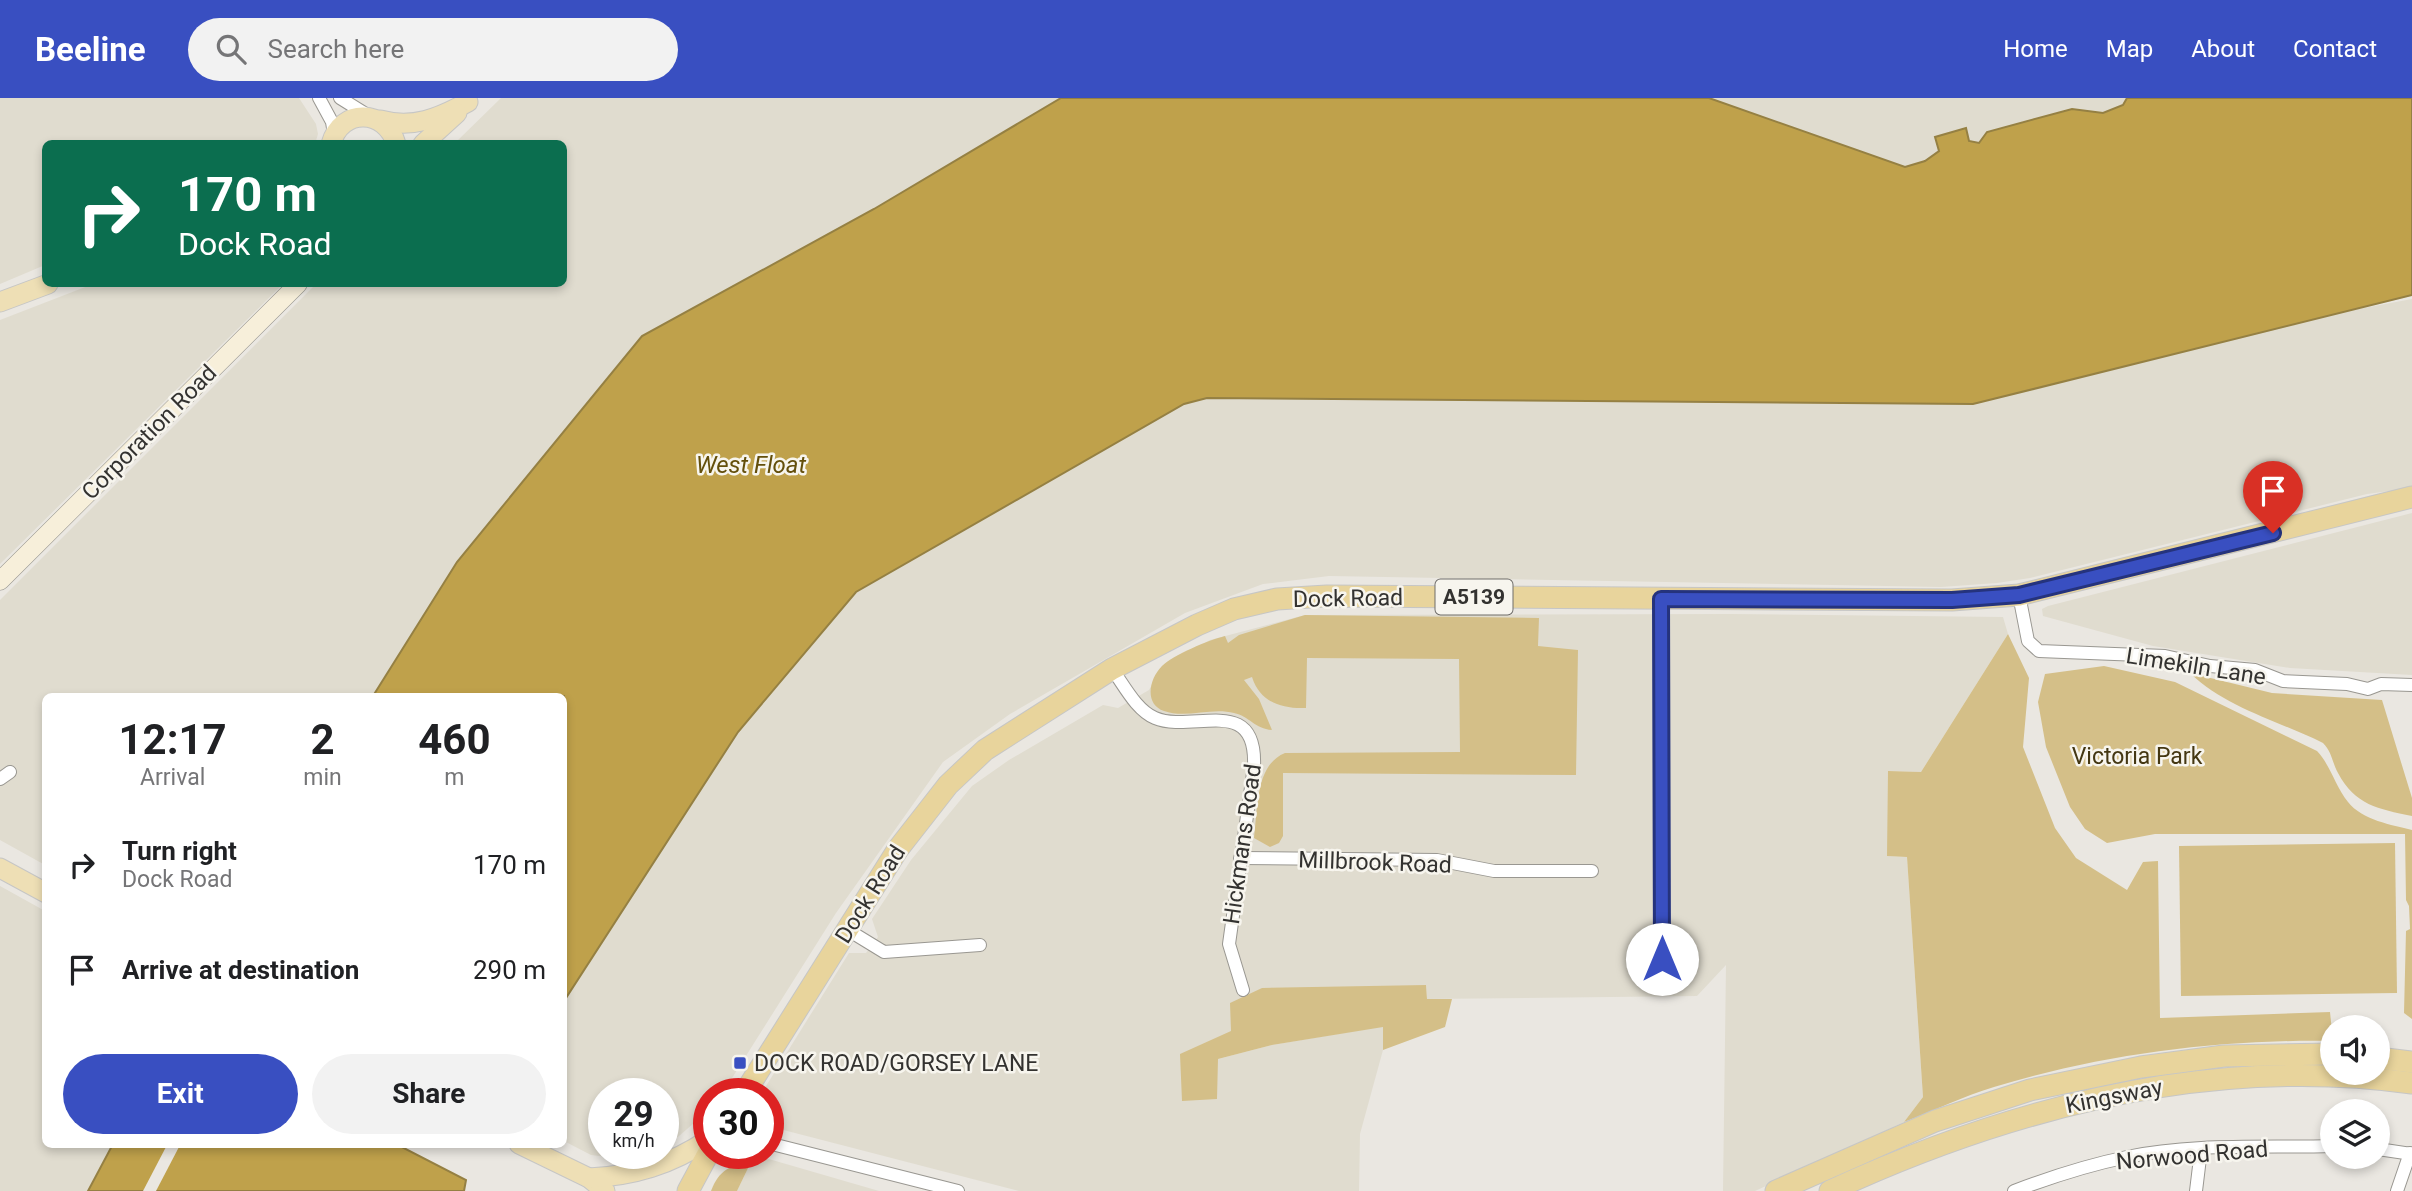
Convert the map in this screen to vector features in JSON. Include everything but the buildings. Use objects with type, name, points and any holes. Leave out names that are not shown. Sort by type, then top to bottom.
[{"type":"highway","name":"Dock Road","points":[[754,1078],[898,849],[948,785],[985,750],[1112,669],[1234,609],[1278,599],[1327,596],[1952,600],[2019,595],[2412,497]]},
{"type":"highway","name":"Kingsway","points":[[1776,1191],[1935,1121],[2030,1090],[2141,1068],[2224,1056],[2320,1054]]},
{"type":"highway","points":[[2390,1059],[2412,1062]]},
{"type":"highway","name":"Kingsway","points":[[1830,1191],[1936,1146],[2022,1116],[2106,1094],[2183,1082],[2283,1076],[2412,1083]]},
{"type":"highway","points":[[688,1191],[700,1169]]},
{"type":"main road","points":[[333,140],[354,118],[401,124],[423,122],[470,100]]},
{"type":"main road","points":[[427,140],[470,100]]},
{"type":"main road","points":[[376,119],[393,134],[395,140]]},
{"type":"main road","points":[[0,303],[42,286]]},
{"type":"main road","name":"Corporation Road","points":[[0,581],[295,287]]},
{"type":"main road","points":[[0,868],[42,891]]},
{"type":"main road","points":[[527,1148],[589,1178],[639,1191]]},
{"type":"main road","points":[[589,1178],[626,1176],[664,1164],[693,1148]]},
{"type":"main road","points":[[701,1191],[704,1169]]},
{"type":"main road","points":[[589,1178],[605,1191]]},
{"type":"street","points":[[319,98],[332,122],[332,140]]},
{"type":"street","points":[[340,98],[376,119]]},
{"type":"street","name":"Limekiln Lane","points":[[2019,595],[2028,641],[2039,651],[2165,656],[2210,666],[2255,670],[2283,681],[2347,684],[2368,689],[2381,684],[2412,685]]},
{"type":"street","points":[[1661,599],[1662,959]]},
{"type":"street","name":"Hickmans Road","points":[[1112,669],[1140,707],[1152,717],[1183,722],[1217,720],[1241,727],[1251,738],[1255,750],[1254,766],[1229,944],[1243,990]]},
{"type":"street","name":"Millbrook Road","points":[[1240,858],[1437,860],[1494,871],[1592,872]]},
{"type":"street","points":[[848,930],[884,951],[980,945]]},
{"type":"street","name":"Norwood Road","points":[[2014,1191],[2059,1174],[2130,1156],[2200,1150],[2320,1146]]},
{"type":"street","points":[[784,1147],[958,1191]]},
{"type":"street","points":[[2196,1191],[2200,1150]]},
{"type":"street","points":[[2390,1151],[2411,1154],[2397,1191]]},
{"type":"shaded area","points":[[0,98],[299,98],[316,124],[316,140],[42,140],[42,266],[0,284]]},
{"type":"shaded area","points":[[501,98],[1060,98],[874,209],[642,336],[457,562],[375,693],[42,693],[42,863],[0,840],[0,600],[313,287],[567,287],[567,140],[458,140]]},
{"type":"shaded area","points":[[1709,98],[2127,98],[2123,105],[2103,113],[2072,109],[1987,132],[1979,143],[1935,137],[1939,151],[1925,161],[1905,167]]},
{"type":"shaded area","points":[[85,287],[280,287],[0,564],[0,320]]},
{"type":"shaded area","points":[[2412,299],[2412,488],[2367,494],[2030,578],[1997,583],[1941,587],[1329,576],[1263,584],[1185,613],[1010,714],[943,762],[836,913],[732,1078],[693,1078],[693,1124],[679,1136],[679,1078],[588,1078],[588,1153],[567,1143],[567,996],[738,732],[841,607],[856,592],[1184,404],[1207,398],[1375,397],[1973,404],[2321,316]]},
{"type":"shaded area","points":[[2412,513],[2412,675],[2290,668],[2153,646],[2043,616],[2042,609],[2048,606]]},
{"type":"shaded area","points":[[1731,614],[2003,617],[2008,634],[1921,772],[1889,771],[1888,856],[1907,857],[1923,1097],[1904,1122],[1755,1191],[1723,1191],[1726,965],[1697,996],[1427,999],[1426,985],[1232,1031],[1218,1059],[1272,1045],[1384,1026],[1383,1050],[1360,1134],[1359,1191],[1019,1191],[784,1130],[784,1078],[771,1078],[849,953],[866,953],[878,937],[872,919],[911,860],[972,786],[1009,760],[1103,705],[1118,708],[1149,690],[1162,666],[1210,640],[1305,615]]},
{"type":"shaded area","points":[[0,886],[42,909],[42,1148],[111,1148],[88,1191],[0,1191]]},
{"type":"shaded area","points":[[784,1163],[879,1191],[737,1191],[748,1169],[784,1169]]},
{"type":"green space","points":[[1305,615],[1539,618],[1538,646],[1578,650],[1576,775],[1283,773],[1283,836],[1279,843],[1270,847],[1254,838],[1263,778],[1275,759],[1285,753],[1460,752],[1459,659],[1307,658],[1306,708],[1288,707],[1273,702],[1260,693],[1252,677],[1244,680],[1259,699],[1272,730],[1234,713],[1172,713],[1153,703],[1151,691],[1154,678],[1162,666],[1174,657],[1218,638],[1225,636],[1228,643],[1239,635]]},
{"type":"green space","points":[[2008,634],[2029,678],[2023,747],[2055,828],[2076,858],[2127,890],[2143,862],[2158,861],[2160,1018],[2330,1012],[2330,1015],[2320,1015],[2320,1041],[2204,1046],[2119,1057],[2035,1075],[1994,1087],[1904,1122],[1923,1097],[1907,857],[1887,856],[1888,771],[1921,772]]},
{"type":"green space","name":"Victoria Park","points":[[2104,666],[2175,682],[2317,751],[2354,808],[2378,821],[2412,830],[2412,1019],[2404,1013],[2406,931],[2410,929],[2409,906],[2406,900],[2405,834],[2155,834],[2107,843],[2085,829],[2070,807],[2046,747],[2038,702],[2045,674]]},
{"type":"green space","points":[[2190,673],[2272,693],[2382,700],[2412,798],[2412,816],[2378,808],[2360,799],[2345,784],[2323,743],[2236,705]]},
{"type":"green space","points":[[2395,843],[2397,993],[2181,996],[2179,846]]},
{"type":"green space","points":[[1426,985],[1427,999],[1452,999],[1445,1027],[1383,1050],[1383,1027],[1272,1045],[1218,1059],[1217,1099],[1182,1101],[1180,1054],[1231,1031],[1230,1003],[1262,988]]},
{"type":"green space","points":[[748,1169],[737,1191],[711,1191],[718,1178],[726,1170]]},
{"type":"water","name":"West Float","points":[[1061,98],[1709,98],[1905,167],[1925,161],[1939,151],[1935,137],[1966,128],[1969,141],[1979,143],[1987,132],[2072,109],[2103,113],[2123,105],[2127,98],[2412,98],[2412,295],[1973,404],[1207,398],[1184,404],[856,592],[738,732],[567,996],[567,693],[375,693],[457,562],[642,336],[874,209]]},
{"type":"water","points":[[111,1148],[404,1148],[466,1180],[464,1191],[88,1191]]},
{"type":"pier","points":[[165,1148],[178,1148],[156,1191],[143,1191]]},
{"type":"place","name":"DOCK ROAD/GORSEY LANE","points":[[740,1063]]},
{"type":"route","points":[[1662,959],[1661,599],[1952,600],[2019,595],[2273,533]]}]
